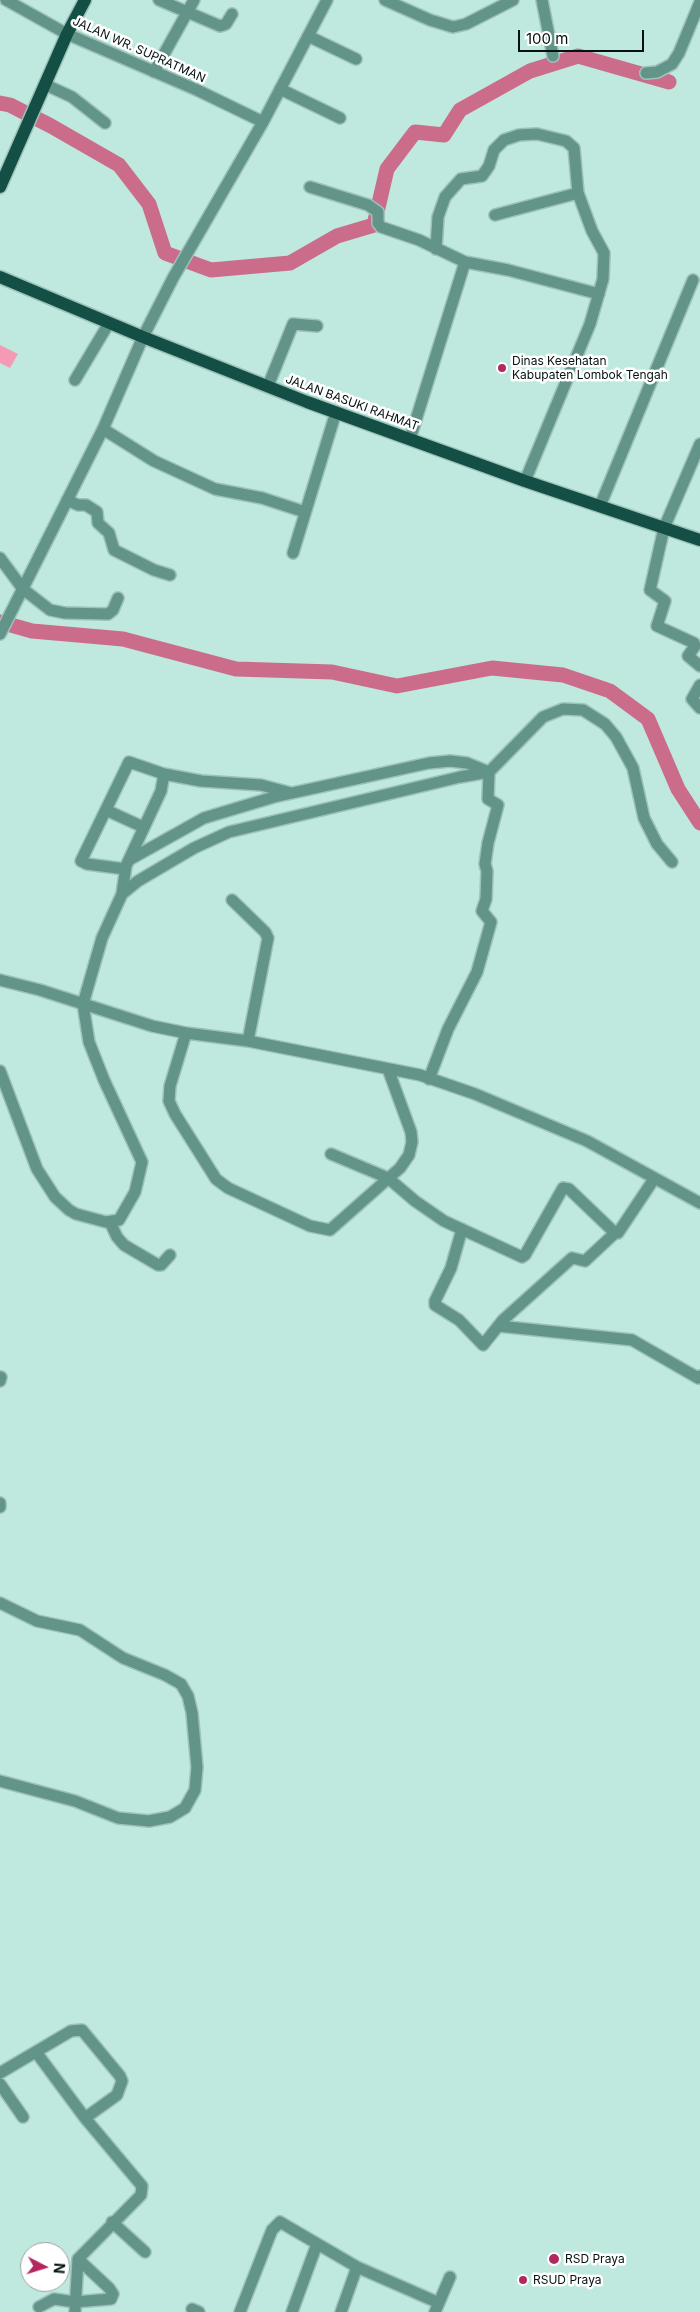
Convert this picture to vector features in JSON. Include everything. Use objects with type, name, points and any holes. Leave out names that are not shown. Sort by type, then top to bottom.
[{"type":"main road","points":[[0,187],[36,110],[67,34],[85,0]]},
{"type":"main road","name":"JALAN BASUKI RAHMAT","points":[[0,277],[143,337],[336,412],[700,540]]},
{"type":"street","name":"JALAN WR. SUPRATMAN","points":[[6,0],[67,34],[197,90],[263,122]]},
{"type":"street","points":[[159,0],[188,14],[221,26],[226,24],[232,14]]},
{"type":"street","points":[[154,72],[188,14],[194,0]]},
{"type":"street","points":[[0,634],[103,429],[143,337],[172,278],[263,122],[327,0]]},
{"type":"street","points":[[385,0],[430,20],[453,27],[466,24],[513,0]]},
{"type":"street","points":[[542,0],[553,56]]},
{"type":"street","points":[[646,73],[658,72],[672,64],[679,53],[700,2]]},
{"type":"street","points":[[308,36],[356,59]]},
{"type":"street","points":[[46,85],[72,97],[105,123]]},
{"type":"street","points":[[280,89],[340,118]]},
{"type":"street","points":[[436,249],[438,217],[445,197],[461,179],[482,176],[489,166],[494,150],[507,138],[537,134],[570,144],[576,155],[578,193],[592,231],[604,254],[604,272],[590,324],[525,480]]},
{"type":"street","points":[[310,187],[368,205],[378,212],[378,223],[381,227],[419,240],[465,262],[508,270],[599,294]]},
{"type":"street","points":[[495,215],[578,193]]},
{"type":"street","points":[[410,439],[465,262]]},
{"type":"street","points":[[600,506],[693,280]]},
{"type":"street","points":[[75,380],[110,323]]},
{"type":"street","points":[[268,386],[294,324],[317,326]]},
{"type":"street","points":[[293,553],[336,412]]},
{"type":"street","points":[[103,429],[154,461],[215,489],[262,498],[305,512]]},
{"type":"street","points":[[700,444],[664,528],[650,588],[650,591],[665,601],[657,625],[694,642],[695,646],[688,656],[700,666]]},
{"type":"street","points":[[67,500],[78,505],[86,505],[97,512],[98,523],[109,533],[114,550],[154,570],[170,575]]},
{"type":"street","points":[[0,558],[23,589],[44,607],[64,613],[108,614],[113,610],[118,598]]},
{"type":"street","points":[[700,685],[692,698],[700,708]]},
{"type":"street","points":[[122,894],[144,877],[194,848],[229,832],[444,780],[489,772],[543,718],[563,709],[583,710],[605,724],[625,750],[633,768],[644,818],[657,844],[672,862]]},
{"type":"street","points":[[291,793],[261,786],[206,782],[164,774],[128,763],[85,851],[82,862],[127,864],[204,818],[291,793],[430,763],[450,761],[467,763],[489,772]]},
{"type":"street","points":[[429,1079],[448,1030],[477,972],[491,922],[482,912],[486,898],[485,864],[488,843],[498,804],[488,800],[489,772]]},
{"type":"street","points":[[0,1070],[18,1121],[44,1183],[69,1210],[93,1219],[110,1222],[122,1219],[138,1183],[142,1162],[104,1080],[89,1042],[83,1004],[102,938],[122,894],[127,864],[161,791],[164,774]]},
{"type":"street","points":[[106,810],[143,827]]},
{"type":"street","points":[[232,900],[265,932],[268,938],[248,1042]]},
{"type":"street","points":[[0,980],[40,990],[152,1026],[248,1042],[388,1069],[429,1079],[475,1094],[571,1134],[700,1203]]},
{"type":"street","points":[[186,1033],[170,1086],[169,1101],[175,1114],[216,1178],[228,1188],[310,1226],[330,1230],[400,1168],[408,1155],[412,1142],[411,1132],[388,1069]]},
{"type":"street","points":[[331,1154],[388,1178],[437,1216],[462,1230],[523,1257],[560,1191],[567,1187],[615,1233]]},
{"type":"street","points":[[462,1230],[451,1268],[435,1301],[435,1305],[459,1320],[483,1345],[498,1326],[572,1258],[585,1261],[615,1233],[621,1232],[654,1179]]},
{"type":"street","points":[[110,1222],[117,1237],[124,1245],[158,1265],[161,1266],[170,1255]]},
{"type":"street","points":[[498,1326],[632,1340],[698,1378],[700,1376]]},
{"type":"street","points":[[0,1603],[37,1621],[80,1630],[123,1658],[165,1675],[181,1684],[188,1696],[192,1713],[197,1767],[193,1797],[181,1812],[163,1819],[141,1821],[118,1818],[75,1801],[0,1781]]},
{"type":"street","points":[[0,2073],[71,2031],[79,2029],[120,2076],[121,2087],[117,2095],[85,2118]]},
{"type":"street","points":[[36,2052],[85,2118],[142,2186],[141,2195],[112,2222],[78,2259],[75,2307]]},
{"type":"street","points":[[0,2084],[23,2117]]},
{"type":"street","points":[[112,2222],[145,2252]]},
{"type":"street","points":[[240,2312],[274,2225],[284,2222],[357,2267],[437,2308],[450,2277]]},
{"type":"street","points":[[292,2312],[317,2244]]},
{"type":"street","points":[[39,2307],[54,2299],[75,2307],[109,2301],[113,2294],[78,2259]]},
{"type":"street","points":[[341,2312],[357,2267]]},
{"type":"shaded area","points":[[0,345],[18,354],[10,368],[0,363]]},
{"type":"waterway","points":[[0,103],[10,105],[51,126],[119,165],[149,204],[165,253],[211,270],[290,263],[337,236],[374,225],[387,169],[415,132],[444,135],[460,110],[530,71],[578,56],[669,82]]},
{"type":"waterway","points":[[0,622],[32,631],[123,639],[236,669],[332,672],[397,686],[492,668],[563,675],[610,691],[648,719],[678,789],[700,823]]},
{"type":"place","name":"Dinas Kesehatan Kabupaten Lombok Tengah","points":[[502,368]]},
{"type":"place","name":"RSD Praya","points":[[554,2259]]},
{"type":"place","name":"RSUD Praya","points":[[523,2280]]}]
